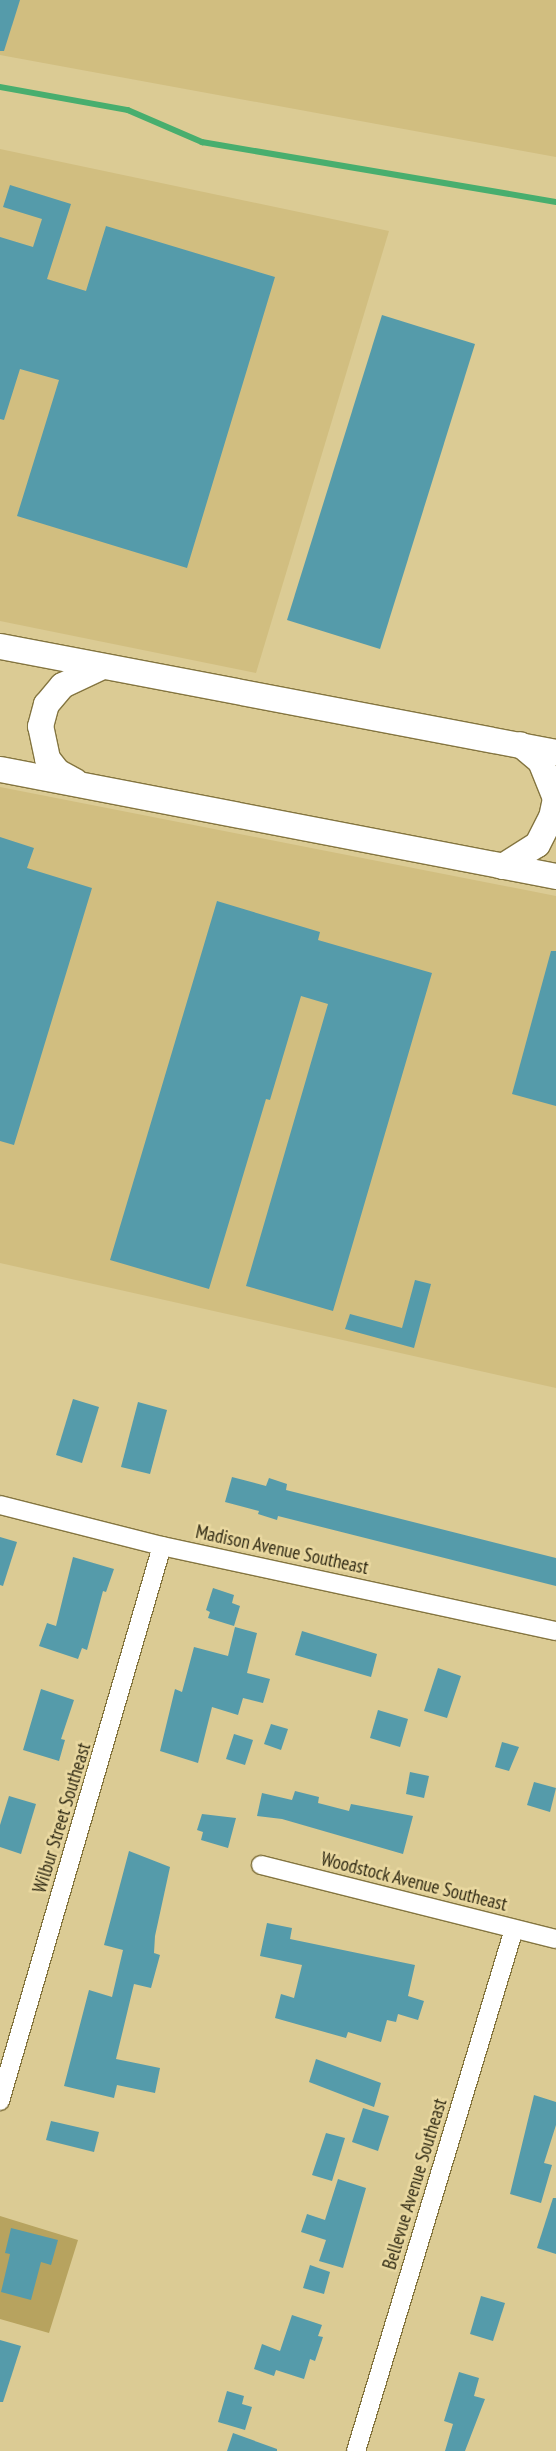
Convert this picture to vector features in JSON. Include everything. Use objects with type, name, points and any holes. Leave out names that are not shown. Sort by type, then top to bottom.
[{"type":"street","points":[[0,646],[556,752]]},
{"type":"street","points":[[83,786],[56,771],[47,758],[40,726],[46,704],[62,685],[102,666]]},
{"type":"street","points":[[502,866],[537,844],[551,817],[555,798],[540,761],[520,744]]},
{"type":"street","points":[[0,769],[556,876]]},
{"type":"street","name":"Madison Avenue Southeast","points":[[0,1505],[162,1546],[556,1631]]},
{"type":"street","name":"Wilbur Street Southeast","points":[[0,2101],[162,1546]]},
{"type":"street","name":"Woodstock Avenue Southeast","points":[[261,1865],[556,1939]]},
{"type":"street","name":"Bellevue Avenue Southeast","points":[[356,2451],[514,1929]]},
{"type":"shaded area","points":[[0,0],[556,0],[556,157],[0,55]]},
{"type":"shaded area","points":[[0,149],[389,231],[256,673],[0,621]]},
{"type":"shaded area","points":[[0,787],[556,896],[556,1388],[0,1263]]},
{"type":"shaded area","points":[[0,2216],[78,2240],[49,2333],[0,2319]]},
{"type":"building","points":[[0,0],[20,0],[4,51],[0,51]]},
{"type":"building","points":[[10,185],[71,204],[47,279],[86,291],[106,226],[275,277],[187,568],[17,516],[59,380],[20,369],[4,420],[0,419],[0,237],[33,247],[42,219],[3,207]]},
{"type":"building","points":[[382,315],[475,344],[380,649],[287,620]]},
{"type":"building","points":[[0,837],[34,848],[27,868],[92,888],[14,1145],[0,1141]]},
{"type":"building","points":[[217,901],[320,932],[318,940],[432,973],[333,1311],[246,1286],[328,1004],[301,996],[270,1100],[266,1099],[209,1289],[110,1260]]},
{"type":"building","points":[[551,951],[556,951],[556,1106],[512,1094]]},
{"type":"building","points":[[415,1280],[431,1284],[414,1348],[345,1329],[350,1314],[402,1328]]},
{"type":"building","points":[[73,1399],[99,1407],[82,1463],[56,1455]]},
{"type":"building","points":[[138,1402],[167,1410],[150,1474],[121,1467]]},
{"type":"building","points":[[232,1477],[266,1486],[269,1478],[287,1484],[286,1490],[556,1558],[556,1586],[278,1516],[277,1520],[258,1514],[259,1511],[225,1502]]},
{"type":"building","points":[[0,1537],[17,1542],[3,1586],[0,1585]]},
{"type":"building","points":[[73,1557],[114,1569],[106,1592],[103,1591],[87,1650],[82,1648],[78,1659],[39,1646],[47,1623],[56,1626]]},
{"type":"building","points":[[213,1588],[234,1595],[232,1603],[240,1606],[234,1626],[208,1618],[210,1612],[206,1610]]},
{"type":"building","points":[[235,1627],[257,1633],[247,1673],[270,1679],[263,1703],[243,1698],[238,1715],[212,1707],[198,1763],[160,1751],[175,1689],[182,1692],[194,1647],[228,1656]]},
{"type":"building","points":[[302,1631],[377,1654],[371,1677],[295,1655]]},
{"type":"building","points":[[438,1668],[461,1676],[447,1718],[424,1711]]},
{"type":"building","points":[[41,1689],[74,1700],[61,1739],[65,1740],[59,1761],[23,1750]]},
{"type":"building","points":[[378,1710],[408,1719],[400,1747],[370,1738]]},
{"type":"building","points":[[271,1724],[288,1729],[281,1750],[264,1744]]},
{"type":"building","points":[[234,1734],[253,1740],[245,1765],[226,1759]]},
{"type":"building","points":[[502,1742],[519,1747],[509,1771],[495,1767]]},
{"type":"building","points":[[410,1772],[429,1776],[424,1798],[406,1794]]},
{"type":"building","points":[[534,1782],[556,1788],[550,1812],[527,1805]]},
{"type":"building","points":[[295,1791],[319,1797],[318,1803],[349,1811],[351,1804],[413,1816],[403,1854],[282,1819],[257,1816],[262,1793],[292,1800]]},
{"type":"building","points":[[9,1796],[36,1804],[21,1854],[0,1847],[0,1825]]},
{"type":"building","points":[[202,1814],[236,1818],[228,1848],[201,1840],[203,1832],[197,1830]]},
{"type":"building","points":[[129,1851],[170,1867],[155,1936],[154,1953],[160,1955],[151,1988],[134,1984],[116,2059],[160,2068],[155,2093],[117,2085],[114,2098],[64,2086],[89,1990],[112,1997],[123,1950],[104,1945]]},
{"type":"building","points":[[267,1923],[292,1928],[290,1939],[415,1965],[408,1996],[424,2001],[418,2020],[398,2014],[396,2022],[387,2020],[381,2042],[348,2032],[346,2038],[275,2018],[281,1994],[294,1998],[302,1965],[260,1956]]},
{"type":"building","points":[[316,2059],[381,2083],[374,2107],[309,2082]]},
{"type":"building","points":[[534,2095],[556,2102],[556,2125],[544,2163],[552,2165],[541,2203],[510,2194]]},
{"type":"building","points":[[363,2108],[389,2116],[378,2151],[352,2142]]},
{"type":"building","points":[[51,2121],[99,2132],[94,2152],[46,2140]]},
{"type":"building","points":[[326,2133],[345,2138],[332,2181],[312,2175]]},
{"type":"building","points":[[338,2179],[366,2188],[343,2268],[319,2261],[326,2240],[301,2232],[307,2214],[325,2220]]},
{"type":"building","points":[[553,2198],[556,2198],[556,2254],[537,2248]]},
{"type":"building","points":[[11,2228],[58,2240],[51,2265],[41,2262],[31,2300],[1,2292],[10,2254],[5,2253]]},
{"type":"building","points":[[310,2265],[330,2272],[324,2294],[303,2288]]},
{"type":"building","points":[[481,2296],[505,2303],[493,2341],[470,2334]]},
{"type":"building","points":[[292,2315],[322,2325],[318,2336],[323,2337],[315,2361],[310,2359],[304,2379],[276,2370],[274,2376],[254,2369],[262,2344],[280,2351]]},
{"type":"building","points":[[0,2340],[21,2346],[3,2402],[0,2402]]},
{"type":"building","points":[[459,2372],[479,2378],[474,2396],[485,2399],[465,2451],[445,2451],[453,2424],[444,2421]]},
{"type":"building","points":[[227,2391],[244,2396],[242,2404],[252,2407],[245,2430],[218,2422]]},
{"type":"building","points":[[233,2433],[277,2449],[277,2451],[227,2451]]},
{"type":"waterway","points":[[0,87],[128,110],[202,142],[556,202]]}]
